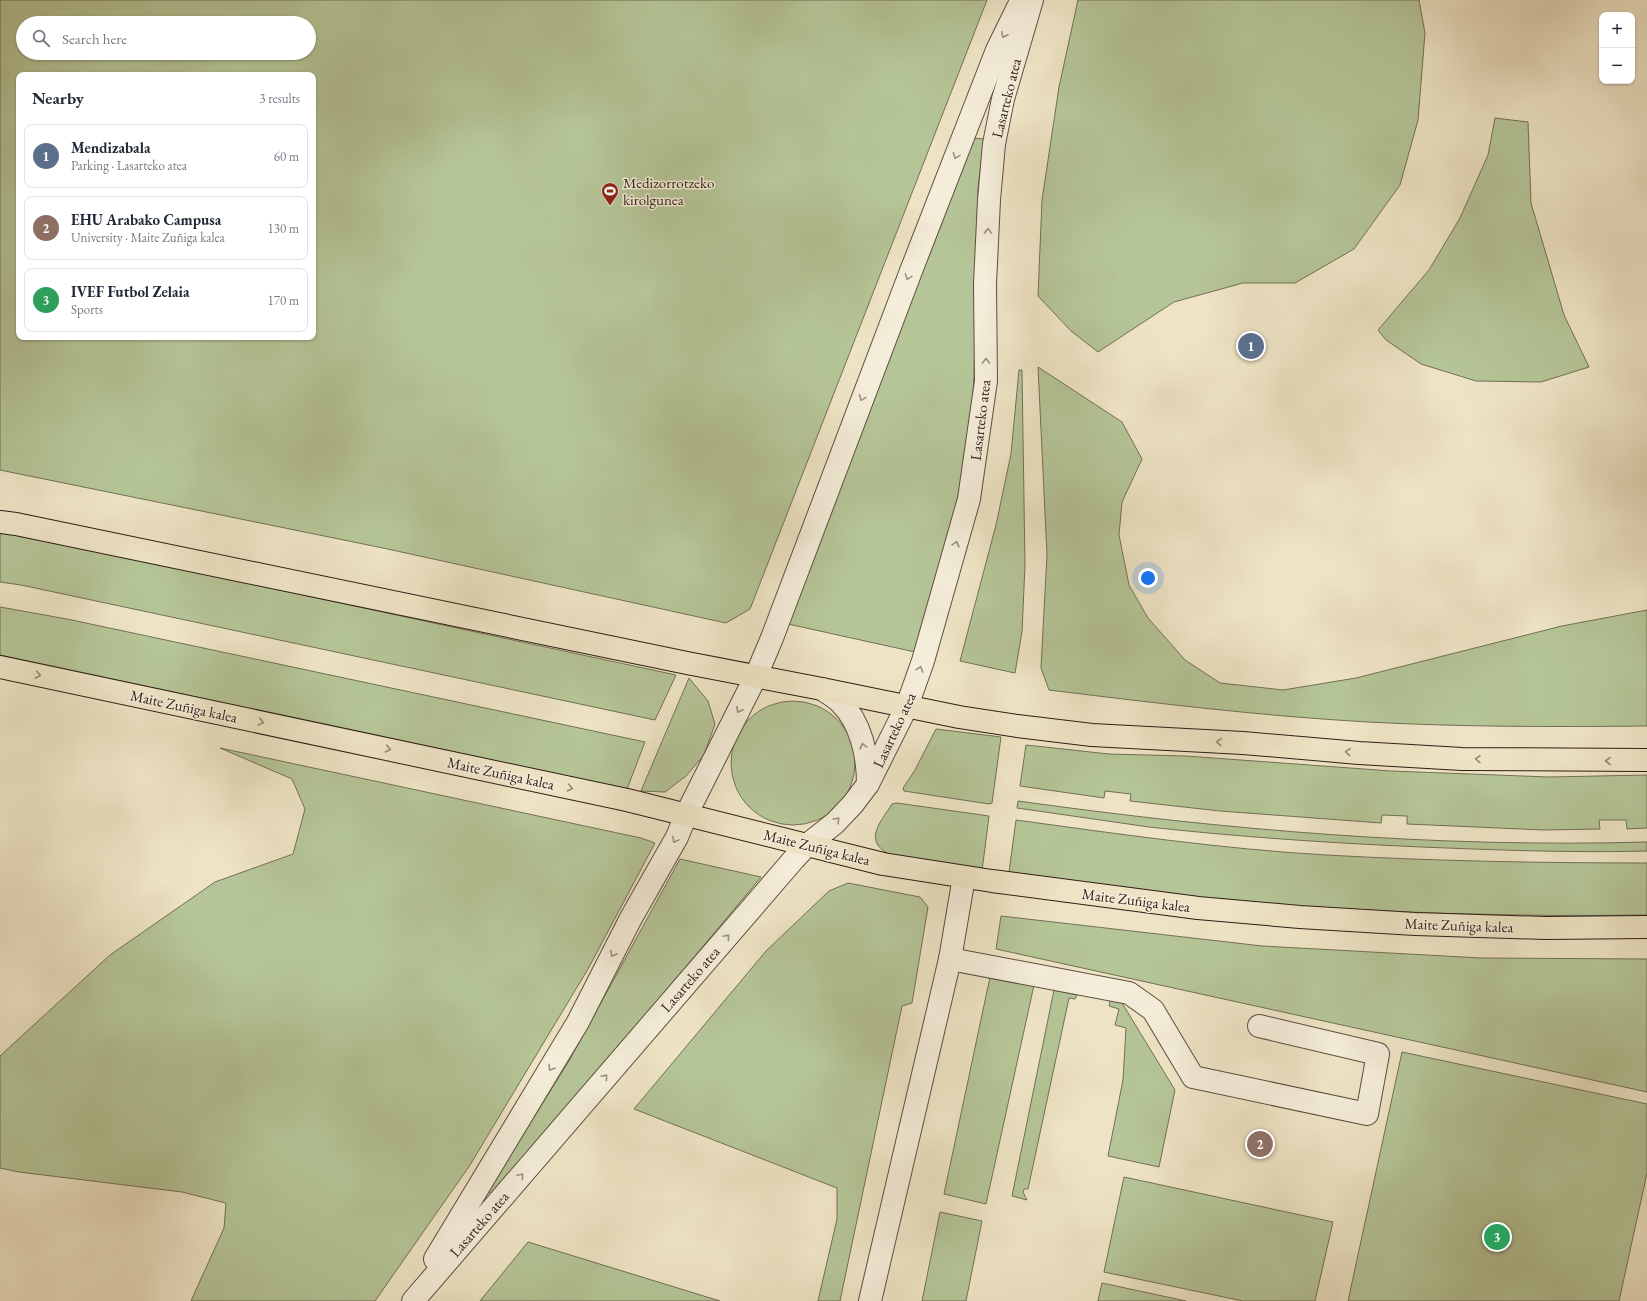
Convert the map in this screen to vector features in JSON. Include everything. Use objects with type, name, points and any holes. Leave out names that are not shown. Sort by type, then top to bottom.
[{"type":"main road","points":[[0,522],[39,528],[687,663],[958,717],[1092,735],[1235,743],[1359,753],[1462,759],[1647,760]]},
{"type":"main road","name":"Maite Zuñiga kalea","points":[[0,667],[627,800],[686,816],[807,844],[836,853],[883,864],[964,877],[1198,908],[1300,917],[1415,924],[1530,928],[1647,927]]},
{"type":"street","name":"Lasarteko atea","points":[[412,1301],[578,1022],[631,918],[677,837],[756,676],[984,82],[997,50],[1021,0]]},
{"type":"street","name":"Lasarteko atea","points":[[412,1301],[807,844],[835,824],[853,804],[868,784],[907,706],[923,661],[969,499],[986,382],[985,284],[989,200],[994,144],[1003,99],[1032,0]]},
{"type":"street","points":[[822,689],[840,703],[853,718],[862,740],[868,763],[868,784]]},
{"type":"street","points":[[870,1301],[950,959],[964,877]]},
{"type":"street","points":[[950,959],[1129,993],[1153,1010],[1194,1077],[1367,1114],[1378,1054],[1259,1026]]},
{"type":"green space","name":"Medizorrotzeko kirolgunea","points":[[0,0],[987,0],[750,609],[726,623],[383,548],[0,470]]},
{"type":"green space","points":[[1078,0],[1419,0],[1425,33],[1418,120],[1400,185],[1354,249],[1295,283],[1243,283],[1174,302],[1098,352],[1071,331],[1038,296],[1042,200],[1059,87]]},
{"type":"green space","points":[[1495,118],[1528,122],[1531,203],[1564,315],[1589,367],[1541,382],[1476,381],[1421,364],[1386,340],[1378,330],[1429,270],[1460,218],[1488,155]]},
{"type":"green space","points":[[973,138],[984,139],[978,188],[974,375],[970,444],[956,506],[915,652],[788,624]]},
{"type":"green space","points":[[1038,367],[1122,422],[1142,459],[1122,502],[1119,535],[1129,585],[1148,618],[1185,660],[1220,683],[1283,690],[1356,678],[1562,626],[1647,610],[1647,726],[1438,725],[1368,722],[1248,713],[1049,690],[1041,668],[1047,555]]},
{"type":"green space","points":[[1019,370],[1022,370],[1025,565],[1022,632],[1015,673],[960,661],[996,525],[1011,454]]},
{"type":"green space","points":[[0,530],[676,675],[655,720],[21,585],[0,582]]},
{"type":"green space","points":[[0,607],[67,619],[645,742],[627,789],[0,655]]},
{"type":"green space","points":[[689,678],[708,701],[715,724],[704,755],[686,776],[665,792],[641,791]]},
{"type":"green space","points":[[793,701],[817,706],[837,719],[850,739],[855,763],[850,787],[837,807],[817,820],[793,825],[769,820],[749,807],[736,787],[731,763],[736,739],[749,719],[769,706]]},
{"type":"green space","points":[[936,729],[1001,737],[992,803],[989,804],[904,791],[903,788],[915,770]]},
{"type":"green space","points":[[1026,745],[1109,754],[1186,756],[1391,771],[1549,777],[1647,775],[1647,828],[1627,829],[1626,820],[1599,820],[1600,829],[1544,830],[1407,824],[1407,816],[1382,815],[1381,823],[1220,811],[1130,801],[1131,794],[1105,791],[1104,798],[1020,786]]},
{"type":"green space","points":[[220,748],[641,838],[655,843],[588,969],[470,1165],[375,1301],[191,1301],[224,1228],[226,1203],[182,1192],[19,1172],[0,1168],[0,1056],[110,955],[215,882],[293,854],[305,809],[292,779]]},
{"type":"green space","points":[[1018,801],[1174,820],[1331,835],[1489,842],[1647,842],[1647,851],[1619,852],[1477,849],[1353,844],[1251,837],[1149,827],[1017,808]]},
{"type":"green space","points":[[897,803],[989,816],[982,871],[890,855],[882,849],[877,843],[875,837],[876,831],[892,804]]},
{"type":"green space","points":[[1016,820],[1248,849],[1326,855],[1446,860],[1647,863],[1647,915],[1446,913],[1295,906],[1186,896],[1009,872]]},
{"type":"green space","points":[[680,859],[761,877],[494,1196],[488,1191],[569,1061]]},
{"type":"green space","points":[[848,883],[920,897],[928,907],[912,1003],[902,1006],[840,1301],[818,1301],[837,1219],[837,1188],[634,1109],[766,951],[829,891]]},
{"type":"green space","points":[[1001,916],[1262,946],[1481,958],[1647,959],[1647,1092],[996,949]]},
{"type":"green space","points":[[990,977],[1034,985],[986,1204],[944,1194]]},
{"type":"green space","points":[[1054,990],[1077,995],[1075,999],[1069,998],[1028,1189],[1024,1189],[1023,1192],[1027,1200],[1012,1196]]},
{"type":"green space","points":[[1111,996],[1119,998],[1175,1090],[1159,1167],[1108,1156],[1123,1080],[1126,1028],[1115,1025],[1119,1009],[1109,1006]]},
{"type":"green space","points":[[1402,1052],[1647,1104],[1647,1173],[1619,1301],[1348,1301]]},
{"type":"green space","points":[[1124,1177],[1333,1222],[1315,1301],[1243,1301],[1104,1272]]},
{"type":"green space","points":[[940,1212],[982,1221],[966,1301],[922,1301]]},
{"type":"green space","points":[[528,1242],[720,1301],[480,1301]]},
{"type":"green space","points":[[1102,1283],[1186,1301],[1098,1301]]},
{"type":"place","name":"Medizorrotzeko kirolgunea","points":[[610,206]]},
{"type":"place","name":"Mendizabala","points":[[1251,346]]},
{"type":"place","name":"EHU Arabako Campusa","points":[[1260,1144]]},
{"type":"place","name":"IVEF Futbol Zelaia","points":[[1497,1237]]}]
